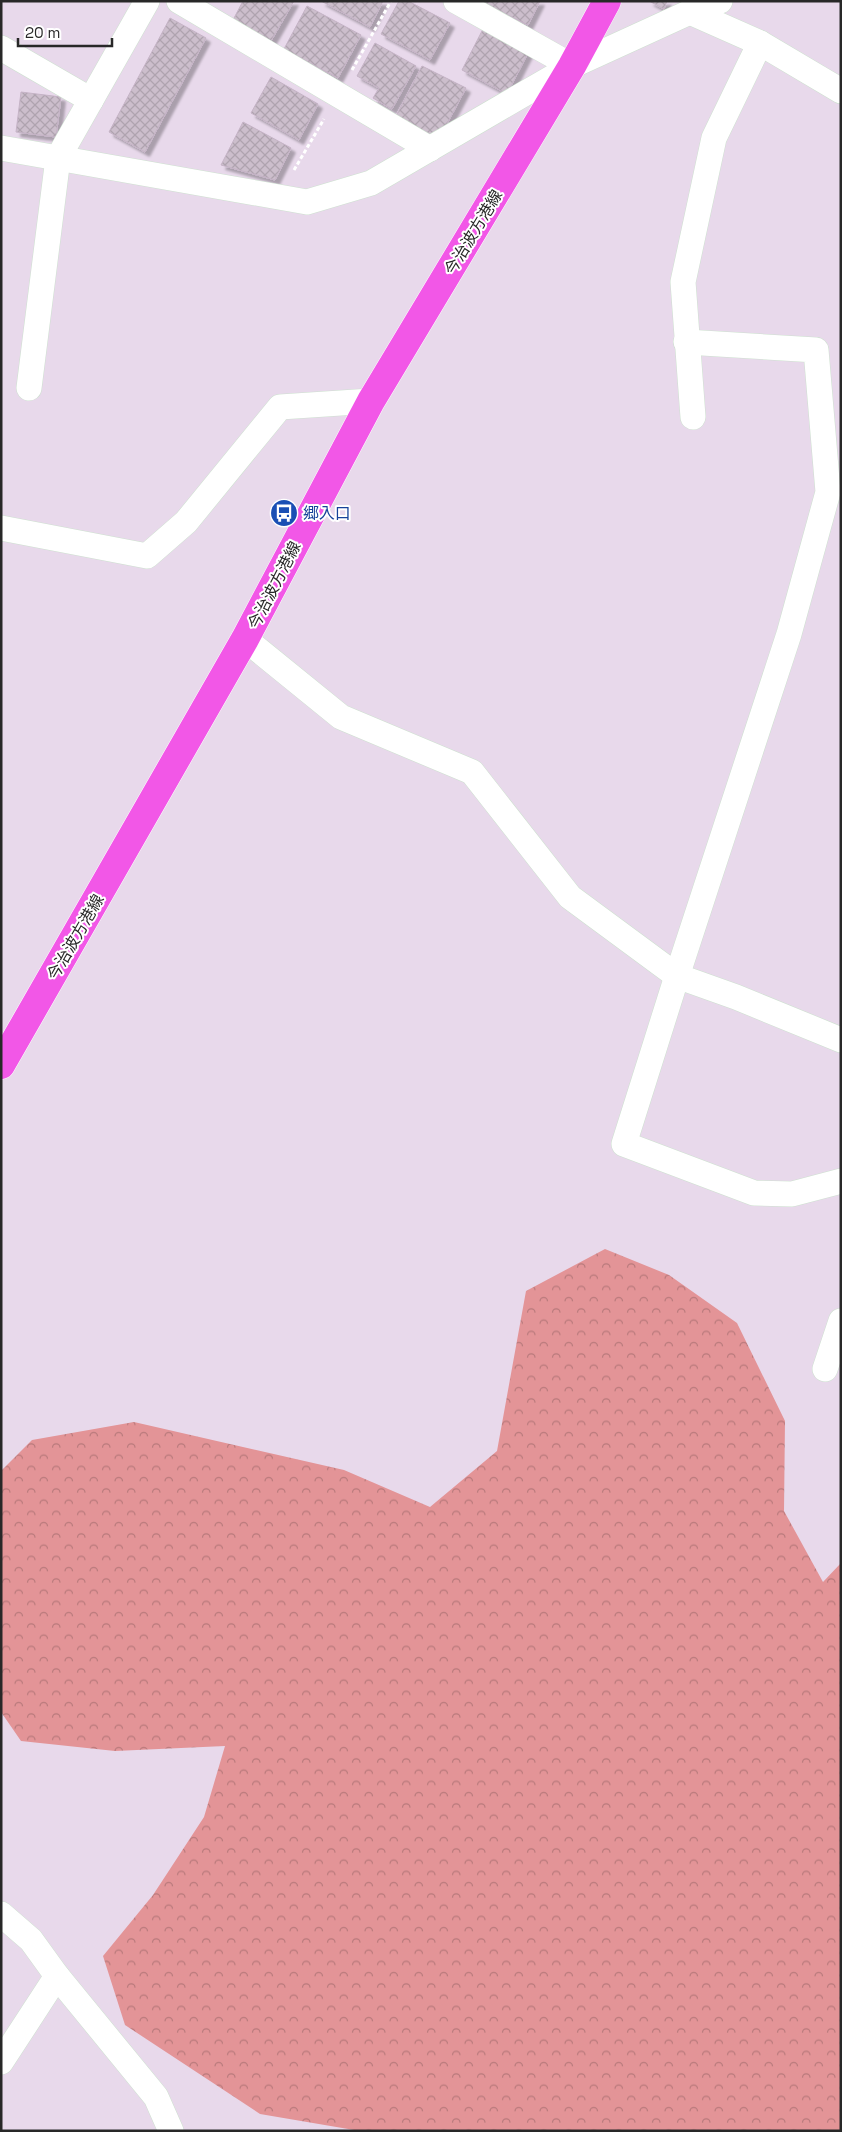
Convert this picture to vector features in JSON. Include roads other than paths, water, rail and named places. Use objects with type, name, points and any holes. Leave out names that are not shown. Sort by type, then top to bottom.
[{"type":"main road","name":"今治波方港線","points":[[1,1065],[245,639],[372,401],[572,66],[607,1]]},
{"type":"street","points":[[29,388],[58,158],[147,1]]},
{"type":"street","points":[[178,1],[430,149]]},
{"type":"street","points":[[456,1],[572,66]]},
{"type":"street","points":[[1,148],[307,202],[371,183],[572,66],[690,12],[720,1]]},
{"type":"street","points":[[690,12],[760,43],[841,91]]},
{"type":"street","points":[[693,417],[683,282],[714,138],[760,43]]},
{"type":"street","points":[[1,48],[91,100]]},
{"type":"street","points":[[686,342],[816,350],[828,492],[789,634],[624,1144],[754,1193],[792,1194],[841,1181]]},
{"type":"street","points":[[1,528],[147,556],[186,522],[280,407],[372,401]]},
{"type":"street","points":[[245,639],[341,717],[472,772],[570,897],[678,976],[736,997],[841,1040]]},
{"type":"street","points":[[825,1369],[841,1321]]},
{"type":"street","points":[[1,1914],[31,1940],[56,1976],[156,2097],[171,2131]]},
{"type":"street","points":[[1,2062],[56,1976]]},
{"type":"place","name":"郷入口","points":[[284,513]]}]
